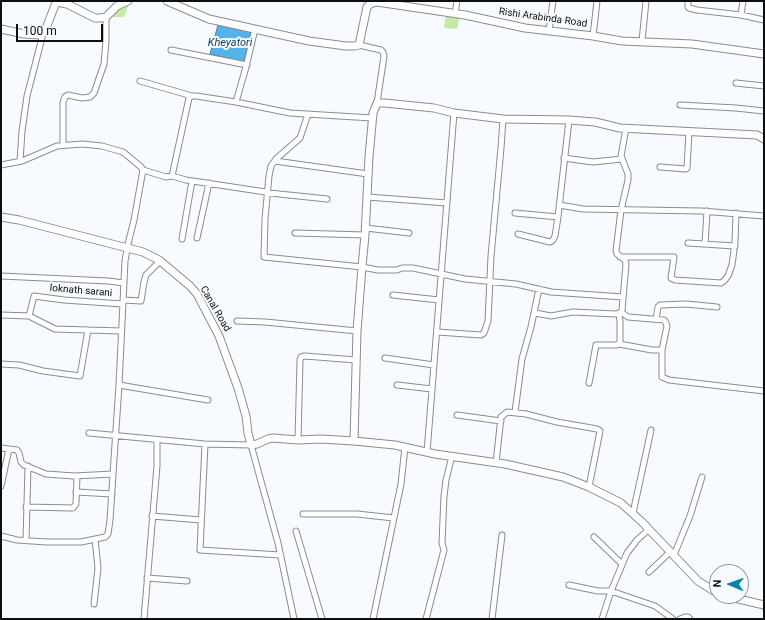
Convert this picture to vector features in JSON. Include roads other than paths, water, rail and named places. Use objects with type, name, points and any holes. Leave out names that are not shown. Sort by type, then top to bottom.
[{"type":"street","points":[[20,161],[22,131],[27,96],[43,34],[57,1],[67,4],[95,18],[106,17],[117,6],[128,1]]},
{"type":"street","points":[[167,1],[209,19],[309,41],[346,46],[359,45],[381,50],[383,52],[384,56],[377,103],[372,118],[366,231],[357,332],[354,440]]},
{"type":"street","points":[[455,14],[457,1]]},
{"type":"street","points":[[549,31],[554,1]]},
{"type":"street","points":[[593,36],[597,1]]},
{"type":"street","points":[[642,41],[646,1]]},
{"type":"street","points":[[688,1],[688,7],[696,10],[741,15],[764,20]]},
{"type":"street","points":[[741,15],[743,1]]},
{"type":"street","name":"Rishi Arabinda Road","points":[[359,45],[367,7],[370,2],[377,2],[455,14],[525,28],[622,41],[692,44],[764,54]]},
{"type":"street","points":[[63,145],[63,102],[65,97],[68,95],[82,98],[90,97],[94,93],[104,64],[106,17]]},
{"type":"street","points":[[1,28],[34,35],[43,34]]},
{"type":"street","points":[[236,102],[247,65],[255,29]]},
{"type":"street","points":[[171,50],[247,65]]},
{"type":"street","points":[[140,81],[192,96],[236,102],[290,113],[372,118]]},
{"type":"street","points":[[736,83],[764,86]]},
{"type":"street","points":[[172,176],[189,98],[192,96]]},
{"type":"street","points":[[377,103],[434,108],[454,113],[503,119],[569,120],[595,122],[626,128],[757,135],[764,139]]},
{"type":"street","points":[[680,105],[764,111]]},
{"type":"street","points":[[427,452],[454,113]]},
{"type":"street","points":[[308,114],[300,138],[289,146],[275,161],[270,171],[265,219],[264,256],[378,270],[413,268],[465,279],[516,284],[551,292],[623,297]]},
{"type":"street","points":[[437,332],[483,334],[488,321],[490,256],[501,155],[503,119]]},
{"type":"street","points":[[518,234],[550,242],[555,236],[569,120]]},
{"type":"street","points":[[619,344],[620,313],[626,264],[625,260],[617,254],[616,251],[621,210],[628,180],[628,174],[622,159],[626,128]]},
{"type":"street","points":[[660,167],[687,168],[690,132]]},
{"type":"street","points":[[1,165],[20,161],[57,146],[102,146],[122,152],[144,170],[166,177],[172,176],[192,181],[327,199]]},
{"type":"street","points":[[564,158],[593,162],[622,159]]},
{"type":"street","points":[[275,161],[368,174]]},
{"type":"street","points":[[1,536],[26,540],[81,542],[105,537],[108,534],[120,385],[121,331],[127,245],[136,213],[144,170]]},
{"type":"street","points":[[182,239],[192,181]]},
{"type":"street","points":[[197,238],[208,183]]},
{"type":"street","points":[[367,196],[446,203]]},
{"type":"street","points":[[559,205],[583,209],[706,211],[764,216]]},
{"type":"street","points":[[705,244],[706,211]]},
{"type":"street","points":[[515,213],[558,217]]},
{"type":"street","points":[[620,257],[674,256],[671,278],[675,280],[721,283],[728,276],[732,265],[735,246],[736,213]]},
{"type":"street","name":"Canal Road","points":[[1,216],[127,245],[160,261],[180,277],[197,294],[219,336],[238,388],[246,416],[251,445],[280,555],[294,619]]},
{"type":"street","points":[[295,233],[366,231],[409,233]]},
{"type":"street","points":[[688,243],[735,246]]},
{"type":"street","points":[[123,302],[141,301],[146,275],[160,261]]},
{"type":"street","points":[[1,276],[124,283]]},
{"type":"street","points":[[515,412],[522,359],[535,313],[539,289]]},
{"type":"street","points":[[393,295],[439,300]]},
{"type":"street","name":"loknath sarani","points":[[29,316],[34,296],[64,300],[123,302]]},
{"type":"street","points":[[656,319],[658,307],[660,305],[686,304],[717,307]]},
{"type":"street","points":[[535,313],[551,316],[565,312],[602,314],[620,313],[628,317],[664,320],[667,326],[662,350],[662,377],[669,380],[764,391]]},
{"type":"street","points":[[1,315],[29,316],[55,329],[121,331]]},
{"type":"street","points":[[237,321],[265,322],[357,332]]},
{"type":"street","points":[[1,364],[19,365],[43,371],[80,376],[88,330]]},
{"type":"street","points":[[589,383],[596,345],[619,344],[652,350],[662,350]]},
{"type":"street","points":[[298,440],[301,357],[305,356],[356,360]]},
{"type":"street","points":[[385,358],[434,365]]},
{"type":"street","points":[[120,385],[208,400]]},
{"type":"street","points":[[397,385],[432,389]]},
{"type":"street","points":[[496,463],[501,417],[507,412],[526,414],[556,422],[599,430],[600,432],[589,487]]},
{"type":"street","points":[[457,415],[501,421]]},
{"type":"street","points":[[633,513],[651,430]]},
{"type":"street","points":[[89,433],[205,444],[251,445],[273,438],[298,440],[354,440],[405,447],[496,463],[563,477],[589,487],[622,503],[673,553],[698,581],[709,588]]},
{"type":"street","points":[[144,619],[157,466],[157,440]]},
{"type":"street","points":[[205,444],[200,550],[280,555]]},
{"type":"street","points":[[373,619],[401,484],[405,447]]},
{"type":"street","points":[[1,448],[17,450],[19,452],[21,462],[24,465],[46,474],[77,476],[113,474]]},
{"type":"street","points":[[1,486],[9,449]]},
{"type":"street","points":[[426,619],[444,550],[442,543],[444,496],[452,456]]},
{"type":"street","points":[[26,540],[28,466]]},
{"type":"street","points":[[26,507],[73,508],[76,504],[77,476]]},
{"type":"street","points":[[649,572],[673,553],[690,516],[702,477]]},
{"type":"street","points":[[76,492],[112,494]]},
{"type":"street","points":[[303,514],[357,514],[394,518]]},
{"type":"street","points":[[152,516],[201,520]]},
{"type":"street","points":[[602,619],[603,611],[622,564],[637,540],[648,530]]},
{"type":"street","points":[[296,531],[322,619]]},
{"type":"street","points":[[492,619],[502,535]]},
{"type":"street","points":[[594,537],[622,564]]},
{"type":"street","points":[[94,604],[98,568],[95,539]]},
{"type":"street","points":[[147,578],[187,581]]},
{"type":"street","points":[[568,585],[598,591],[611,591],[655,606],[673,619]]},
{"type":"street","points":[[749,601],[764,605]]},
{"type":"street","points":[[680,619],[688,617],[690,619]]},
{"type":"water","name":"Kheyatori","points":[[218,25],[251,32],[244,62],[210,54]]}]
